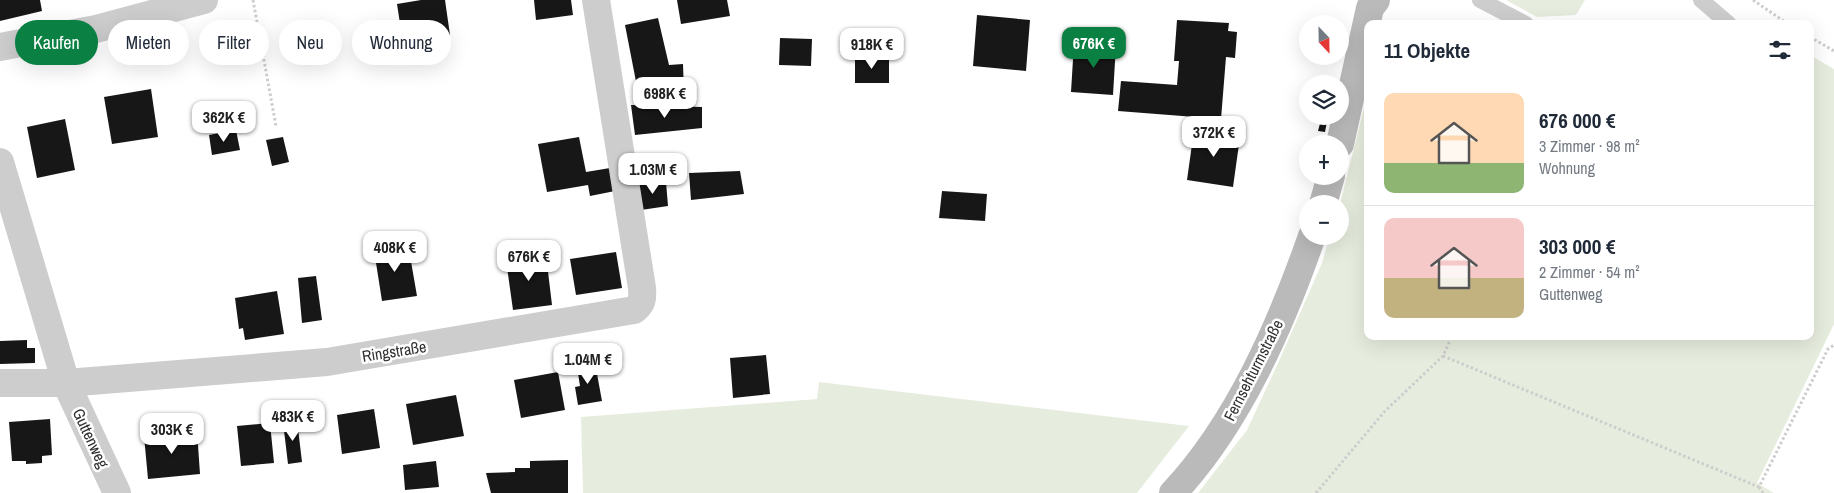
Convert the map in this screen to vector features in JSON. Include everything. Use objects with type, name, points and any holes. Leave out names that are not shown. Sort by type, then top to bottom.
[{"type":"street","points":[[0,47],[96,29],[204,0]]},
{"type":"street","name":"Ringstraße","points":[[0,383],[66,383],[327,362],[634,310],[640,305],[643,297],[642,288],[596,0]]},
{"type":"street","points":[[1366,20],[1370,3]]},
{"type":"street","points":[[1342,135],[1364,31]]},
{"type":"street","points":[[0,162],[66,383]]},
{"type":"street","name":"Fernsehturmstraße","points":[[1173,493],[1221,432],[1266,351],[1308,245]]},
{"type":"street","name":"Guttenweg","points":[[66,383],[117,493]]},
{"type":"lane","points":[[1480,0],[1518,20]]},
{"type":"lane","points":[[1701,0],[1724,20]]},
{"type":"path","points":[[253,0],[276,126]]},
{"type":"path","points":[[1753,0],[1782,20]]},
{"type":"path","points":[[1814,39],[1834,51]]},
{"type":"path","points":[[1316,493],[1385,412],[1443,356],[1450,340]]},
{"type":"path","points":[[1759,488],[1828,349],[1834,345]]},
{"type":"path","points":[[1443,356],[1759,488],[1763,493]]},
{"type":"green space","points":[[1506,0],[1585,0],[1576,15],[1537,17]]},
{"type":"green space","points":[[1814,57],[1834,69],[1834,324],[1757,483],[1774,493],[1198,493],[1247,430],[1322,263],[1327,245],[1349,245],[1349,195],[1342,195],[1345,185],[1349,185],[1349,168],[1364,108],[1364,340],[1814,340]]},
{"type":"green space","points":[[819,382],[1189,426],[1137,493],[583,493],[581,417],[817,399]]},
{"type":"building","points":[[0,0],[40,0],[42,11],[0,21]]},
{"type":"building","points":[[421,0],[445,0],[448,20],[399,20],[397,4]]},
{"type":"building","points":[[534,0],[571,0],[573,15],[536,20]]},
{"type":"building","points":[[677,0],[727,0],[730,16],[681,24]]},
{"type":"building","points":[[977,15],[1030,20],[1026,71],[973,66]]},
{"type":"building","points":[[658,18],[669,65],[683,64],[684,94],[639,97],[625,25]]},
{"type":"building","points":[[1177,20],[1229,23],[1228,31],[1237,32],[1235,58],[1226,57],[1221,119],[1118,111],[1121,81],[1177,85],[1179,61],[1174,61]]},
{"type":"building","points":[[780,38],[812,39],[811,66],[779,65]]},
{"type":"building","points":[[1074,43],[1116,45],[1113,95],[1071,92]]},
{"type":"building","points":[[855,57],[889,58],[889,83],[855,83]]},
{"type":"building","points":[[151,89],[158,137],[112,144],[104,97]]},
{"type":"building","points":[[631,105],[702,107],[702,128],[635,135]]},
{"type":"building","points":[[65,119],[75,170],[37,178],[27,127]]},
{"type":"building","points":[[1320,125],[1326,125],[1325,132],[1318,131]]},
{"type":"building","points":[[236,130],[240,150],[212,155],[209,135]]},
{"type":"building","points":[[1194,130],[1240,137],[1233,187],[1187,180]]},
{"type":"building","points":[[283,137],[289,162],[272,166],[266,140]]},
{"type":"building","points":[[579,137],[586,172],[616,167],[620,190],[590,196],[588,185],[547,192],[538,144]]},
{"type":"building","points":[[740,171],[744,194],[691,200],[689,173]]},
{"type":"building","points":[[666,182],[668,206],[641,210],[638,184]]},
{"type":"building","points":[[942,191],[987,194],[985,221],[939,218]]},
{"type":"building","points":[[408,244],[417,296],[382,301],[374,250]]},
{"type":"building","points":[[616,252],[622,288],[576,295],[570,259]]},
{"type":"building","points":[[546,255],[552,305],[513,310],[506,260]]},
{"type":"building","points":[[316,276],[322,320],[302,323],[298,278]]},
{"type":"building","points":[[277,291],[284,334],[245,340],[243,328],[239,329],[235,298]]},
{"type":"building","points":[[27,340],[27,348],[35,348],[35,363],[0,364],[0,341]]},
{"type":"building","points":[[766,355],[770,394],[733,398],[730,358]]},
{"type":"building","points":[[595,363],[602,401],[578,405],[575,387],[580,386],[577,367]]},
{"type":"building","points":[[558,372],[565,410],[521,418],[514,380]]},
{"type":"building","points":[[456,395],[464,436],[413,445],[406,404]]},
{"type":"building","points":[[374,409],[380,448],[342,454],[337,415]]},
{"type":"building","points":[[50,419],[52,455],[42,456],[42,463],[26,464],[26,461],[12,461],[9,422]]},
{"type":"building","points":[[297,420],[302,462],[288,464],[283,422]]},
{"type":"building","points":[[270,423],[274,463],[241,466],[237,426]]},
{"type":"building","points":[[197,431],[200,474],[148,479],[144,436]]},
{"type":"building","points":[[568,460],[568,493],[491,493],[486,473],[515,472],[515,468],[530,468],[530,461]]},
{"type":"building","points":[[436,461],[439,487],[405,490],[403,465]]}]
